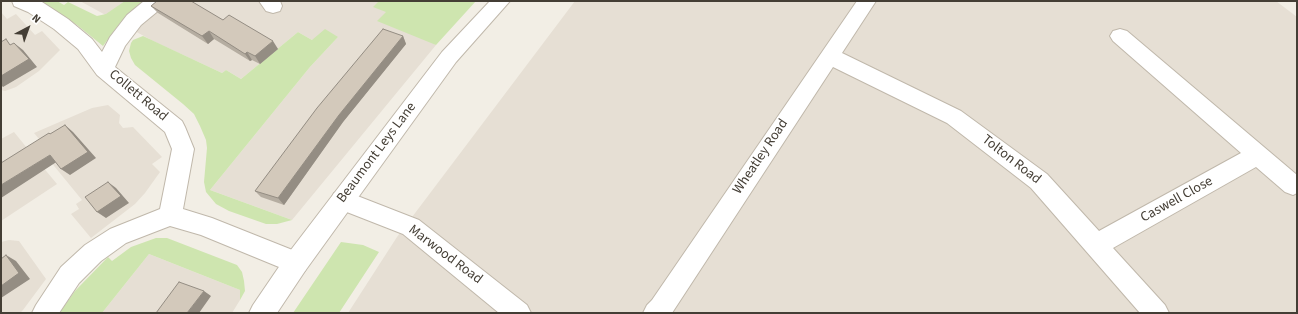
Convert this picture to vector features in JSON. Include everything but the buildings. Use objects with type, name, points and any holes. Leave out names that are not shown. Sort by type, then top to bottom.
[{"type":"street","points":[[21,1],[35,7],[61,24],[85,44],[104,69]]},
{"type":"street","name":"Collett Road","points":[[157,1],[134,20],[117,42],[104,69],[174,127],[184,149],[170,216]]},
{"type":"street","name":"Beaumont Leys Lane","points":[[262,313],[296,263],[449,56],[501,1]]},
{"type":"street","name":"Wheatley Road","points":[[656,313],[661,308],[828,56],[867,1]]},
{"type":"street","points":[[1120,36],[1293,184]]},
{"type":"street","name":"Tolton Road","points":[[828,56],[954,117],[1039,181],[1156,313]]},
{"type":"street","name":"Caswell Close","points":[[1096,245],[1258,154]]},
{"type":"street","name":"Marwood Road","points":[[342,200],[411,227],[518,313]]},
{"type":"street","points":[[44,313],[70,275],[93,254],[118,236],[143,225],[170,216],[204,225],[296,263]]},
{"type":"shaded area","points":[[80,1],[398,1],[386,12],[436,45],[292,220],[210,190],[310,67],[338,37],[312,40],[298,32],[241,79],[226,70],[222,73],[153,41]]},
{"type":"shaded area","points":[[575,1],[1276,1],[1297,17],[1297,313],[348,313],[397,237]]},
{"type":"shaded area","points":[[1,12],[7,19],[16,14],[35,35],[42,31],[60,50],[39,71],[16,87],[5,91],[1,90]]},
{"type":"shaded area","points":[[108,105],[120,115],[119,123],[123,128],[133,127],[162,157],[152,164],[160,172],[135,204],[91,238],[71,214],[79,209],[76,204],[82,200],[50,161],[42,166],[57,184],[1,221],[1,139],[14,132],[36,159],[49,151],[34,133],[92,108]]},
{"type":"shaded area","points":[[9,240],[19,241],[46,279],[20,313],[1,313],[1,242]]},
{"type":"shaded area","points":[[149,254],[240,290],[240,300],[232,313],[102,313]]},
{"type":"green space","points":[[38,1],[57,1],[64,5],[68,2],[97,16],[106,14],[125,1],[141,1],[144,3],[120,23],[103,46],[77,25]]},
{"type":"green space","points":[[379,1],[476,1],[436,45],[377,21],[386,12],[373,7]]},
{"type":"green space","points":[[325,29],[338,37],[310,67],[210,190],[292,220],[277,224],[266,224],[229,211],[216,204],[206,192],[204,182],[207,148],[206,140],[194,114],[135,65],[129,51],[131,43],[133,40],[143,36],[222,73],[226,70],[241,79],[298,32],[312,40]]},
{"type":"green space","points":[[156,238],[167,238],[237,265],[242,272],[245,291],[240,300],[240,290],[149,254],[102,313],[59,313],[75,291],[108,257],[112,261],[131,247]]},
{"type":"green space","points":[[341,242],[363,245],[379,252],[339,313],[293,313]]}]
